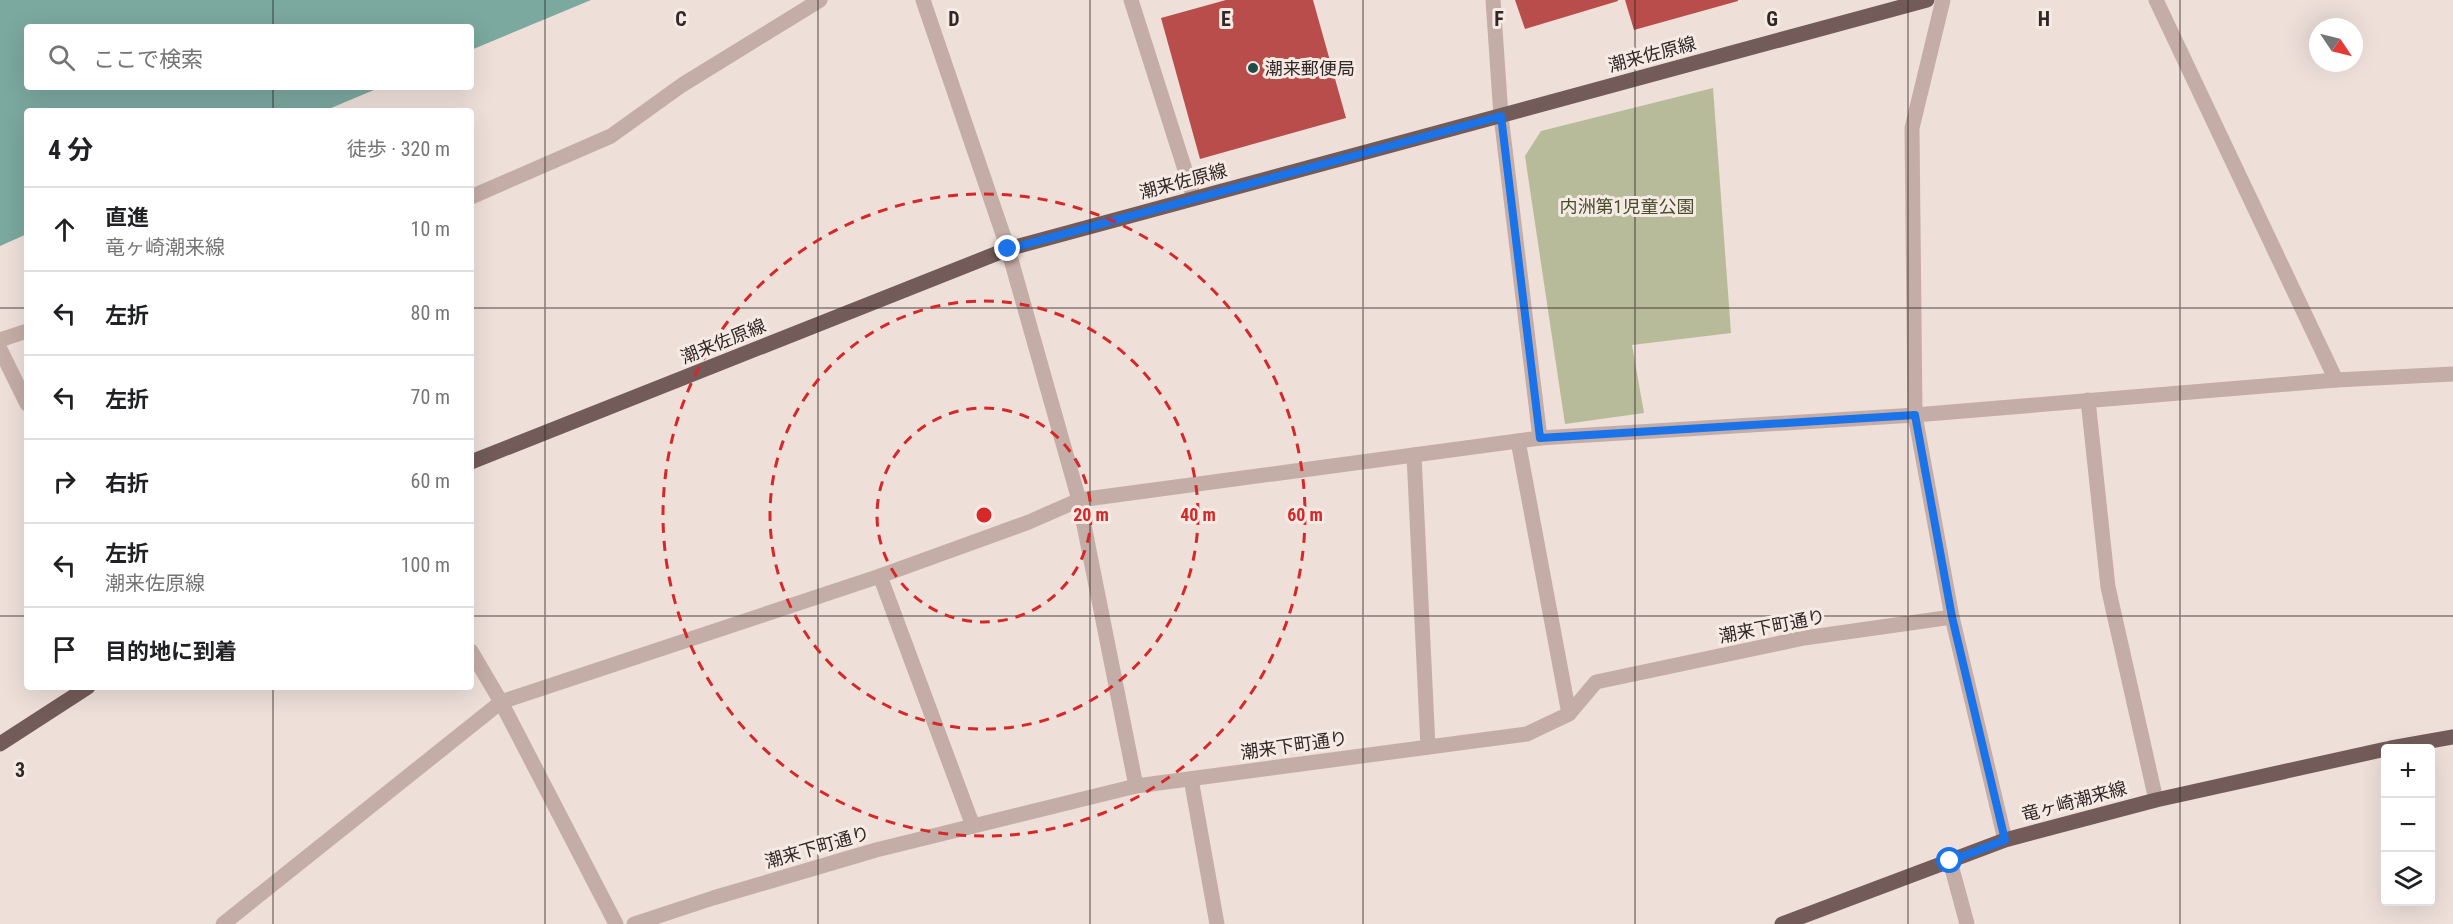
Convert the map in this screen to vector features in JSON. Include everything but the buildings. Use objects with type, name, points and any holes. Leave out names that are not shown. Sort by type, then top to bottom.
[{"type":"main road","name":"潮来佐原線","points":[[474,461],[1008,249],[1927,0]]},
{"type":"main road","points":[[0,744],[82,690]]},
{"type":"main road","points":[[2414,744],[2453,737]]},
{"type":"main road","name":"竜ヶ崎潮来線","points":[[1782,924],[2005,840],[2156,800],[2381,751]]},
{"type":"street","points":[[474,196],[611,136],[682,85],[820,0]]},
{"type":"street","points":[[923,0],[1008,249],[1079,500],[1136,786]]},
{"type":"street","points":[[1131,0],[1194,198]]},
{"type":"street","points":[[1493,0],[1501,116],[1540,438]]},
{"type":"street","points":[[1943,0],[1912,128],[1915,415],[1952,617],[2005,840]]},
{"type":"street","points":[[2156,0],[2336,380]]},
{"type":"street","points":[[0,340],[24,332]]},
{"type":"street","points":[[0,349],[24,398]]},
{"type":"street","points":[[223,924],[501,702],[880,576],[1029,522],[1079,500],[1540,438],[1915,415],[2336,380],[2453,374]]},
{"type":"street","points":[[2088,400],[2108,587],[2156,800]]},
{"type":"street","points":[[1518,441],[1569,714]]},
{"type":"street","points":[[1414,455],[1428,747]]},
{"type":"street","points":[[880,576],[973,826]]},
{"type":"street","name":"潮来下町通り","points":[[634,924],[876,850],[1136,786],[1527,734],[1569,714],[1596,682],[1804,638],[1952,617]]},
{"type":"street","points":[[474,656],[501,702],[616,924]]},
{"type":"street","points":[[1191,779],[1217,924]]},
{"type":"street","points":[[1950,861],[1967,924]]},
{"type":"green space","name":"内洲第1児童公園","points":[[1713,88],[1731,333],[1632,345],[1644,413],[1565,424],[1525,156],[1541,131]]},
{"type":"water","points":[[0,0],[591,0],[474,49],[474,24],[24,24],[24,90],[374,90],[331,108],[24,108],[24,235],[0,246]]},
{"type":"place","name":"潮来郵便局","points":[[1253,68]]},
{"type":"route","points":[[1008,249],[1501,116],[1540,438],[1915,415],[1952,617],[2005,840],[1950,861]]}]
